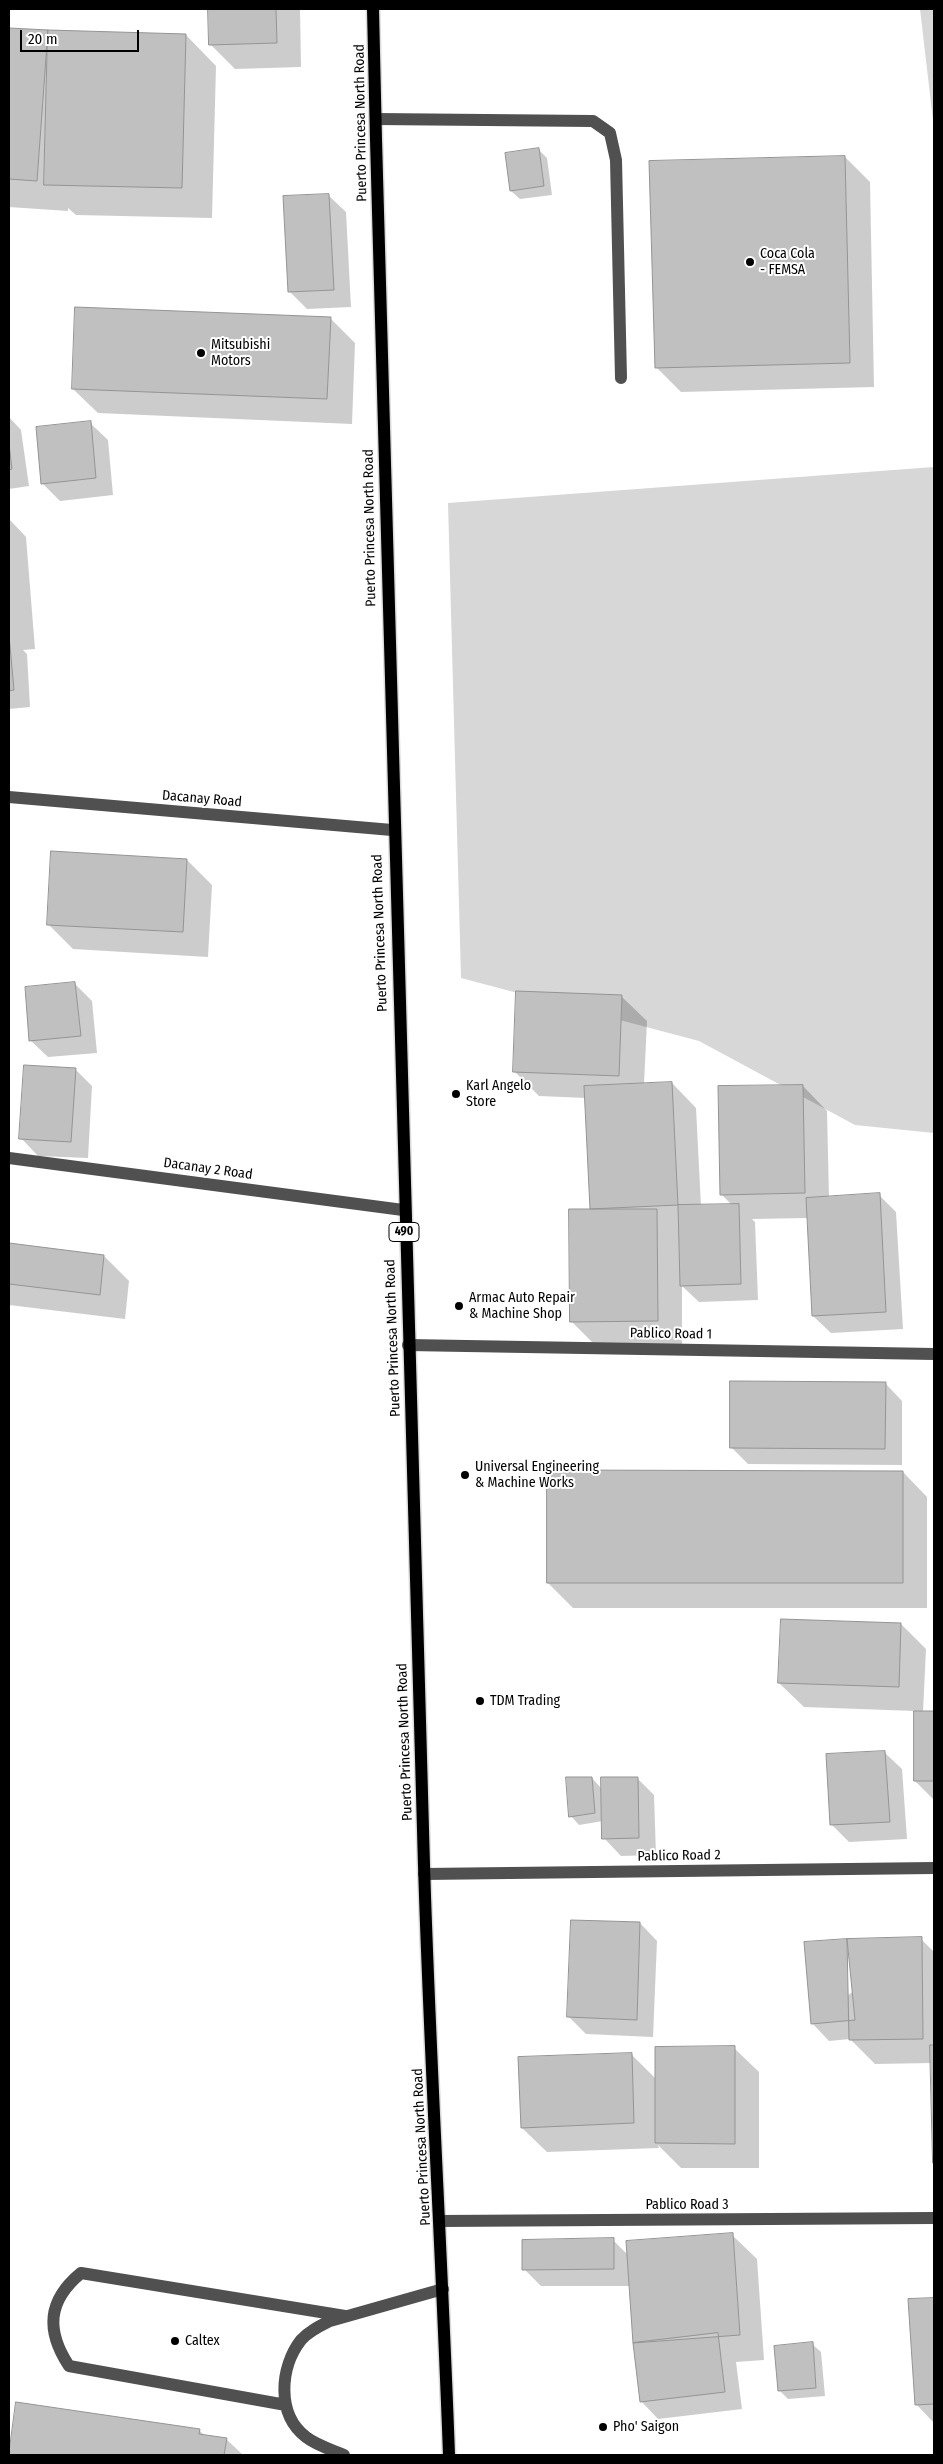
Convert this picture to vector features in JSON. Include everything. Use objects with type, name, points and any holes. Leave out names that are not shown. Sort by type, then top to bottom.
[{"type":"main road","name":"Puerto Princesa North Road","points":[[373,9],[392,830],[403,1210],[424,1874],[449,2455]]},
{"type":"street","points":[[376,119],[593,121],[610,134],[616,160],[621,378]]},
{"type":"street","name":"Dacanay Road","points":[[9,797],[392,830]]},
{"type":"street","name":"Dacanay 2 Road","points":[[9,1158],[403,1210]]},
{"type":"street","name":"Pablico Road 1","points":[[408,1344],[934,1354]]},
{"type":"street","name":"Pablico Road 2","points":[[424,1874],[934,1868]]},
{"type":"street","name":"Pablico Road 3","points":[[440,2221],[934,2218]]},
{"type":"street","points":[[286,2405],[69,2366],[58,2350],[53,2332],[54,2313],[59,2297],[68,2284],[81,2273],[345,2316]]},
{"type":"street","points":[[344,2455],[306,2437],[293,2422],[286,2405],[284,2386],[286,2367],[293,2352],[302,2338],[315,2328],[345,2316],[443,2289]]},
{"type":"shaded area","points":[[920,9],[934,9],[934,129]]},
{"type":"shaded area","points":[[934,467],[934,1133],[855,1125],[699,1041],[461,978],[448,503]]},
{"type":"building","points":[[208,9],[276,9],[277,43],[209,45]]},
{"type":"building","points":[[9,28],[48,30],[37,181],[9,179]]},
{"type":"building","points":[[48,30],[186,34],[182,188],[44,185]]},
{"type":"building","points":[[539,148],[544,186],[510,191],[505,153]]},
{"type":"building","name":"Coca Cola - FEMSA","points":[[845,156],[850,363],[655,368],[649,161]]},
{"type":"building","points":[[329,194],[334,290],[288,292],[283,196]]},
{"type":"building","name":"Mitsubishi Motors","points":[[75,307],[331,317],[327,399],[72,389]]},
{"type":"building","points":[[91,421],[96,478],[41,484],[36,427]]},
{"type":"building","points":[[9,444],[12,469],[9,470]]},
{"type":"building","points":[[9,635],[14,690],[9,691]]},
{"type":"building","points":[[51,851],[187,859],[183,932],[47,925]]},
{"type":"building","points":[[75,982],[81,1036],[29,1041],[25,987]]},
{"type":"building","points":[[516,991],[622,995],[619,1076],[513,1072]]},
{"type":"building","points":[[24,1065],[76,1068],[71,1142],[19,1139]]},
{"type":"building","points":[[672,1082],[678,1205],[590,1209],[584,1086]]},
{"type":"building","points":[[803,1085],[805,1193],[720,1195],[718,1086]]},
{"type":"building","points":[[880,1193],[886,1312],[812,1316],[806,1198]]},
{"type":"building","points":[[739,1204],[741,1284],[680,1286],[678,1205]]},
{"type":"building","points":[[569,1209],[657,1209],[658,1321],[570,1322]]},
{"type":"building","points":[[9,1243],[104,1255],[100,1295],[9,1284]]},
{"type":"building","points":[[730,1381],[886,1382],[885,1449],[730,1448]]},
{"type":"building","points":[[547,1470],[903,1471],[903,1583],[547,1583]]},
{"type":"building","points":[[781,1619],[901,1623],[899,1687],[778,1683]]},
{"type":"building","points":[[914,1711],[934,1711],[934,1781],[914,1781]]},
{"type":"building","points":[[885,1751],[890,1822],[830,1825],[826,1754]]},
{"type":"building","points":[[566,1777],[592,1777],[595,1813],[569,1817]]},
{"type":"building","points":[[601,1777],[638,1777],[639,1838],[602,1839]]},
{"type":"building","points":[[571,1920],[640,1922],[637,2020],[567,2017]]},
{"type":"building","points":[[922,1937],[923,2039],[849,2040],[847,1939]]},
{"type":"building","points":[[847,1939],[855,2020],[811,2024],[804,1942]]},
{"type":"building","points":[[930,2045],[934,2045],[934,2163],[933,2163]]},
{"type":"building","points":[[735,2046],[735,2144],[655,2143],[655,2047]]},
{"type":"building","points":[[632,2053],[634,2123],[521,2128],[518,2057]]},
{"type":"building","points":[[733,2233],[740,2335],[633,2343],[626,2241]]},
{"type":"building","points":[[614,2238],[614,2269],[522,2270],[522,2240]]},
{"type":"building","points":[[934,2298],[934,2404],[915,2405],[908,2299]]},
{"type":"building","points":[[718,2333],[725,2392],[640,2402],[633,2343]]},
{"type":"building","points":[[813,2342],[816,2388],[778,2391],[774,2346]]},
{"type":"building","points":[[16,2402],[200,2429],[199,2434],[227,2438],[224,2455],[9,2455]]},
{"type":"place","name":"Coca Cola - FEMSA","points":[[750,262]]},
{"type":"place","name":"Mitsubishi Motors","points":[[201,353]]},
{"type":"place","name":"Karl Angelo Store","points":[[456,1094]]},
{"type":"place","name":"Armac Auto Repair & Machine Shop","points":[[459,1306]]},
{"type":"place","name":"Universal Engineering & Machine Works","points":[[465,1475]]},
{"type":"place","name":"TDM Trading","points":[[480,1701]]},
{"type":"place","name":"Caltex","points":[[175,2341]]},
{"type":"place","name":"Pho' Saigon","points":[[603,2427]]}]
